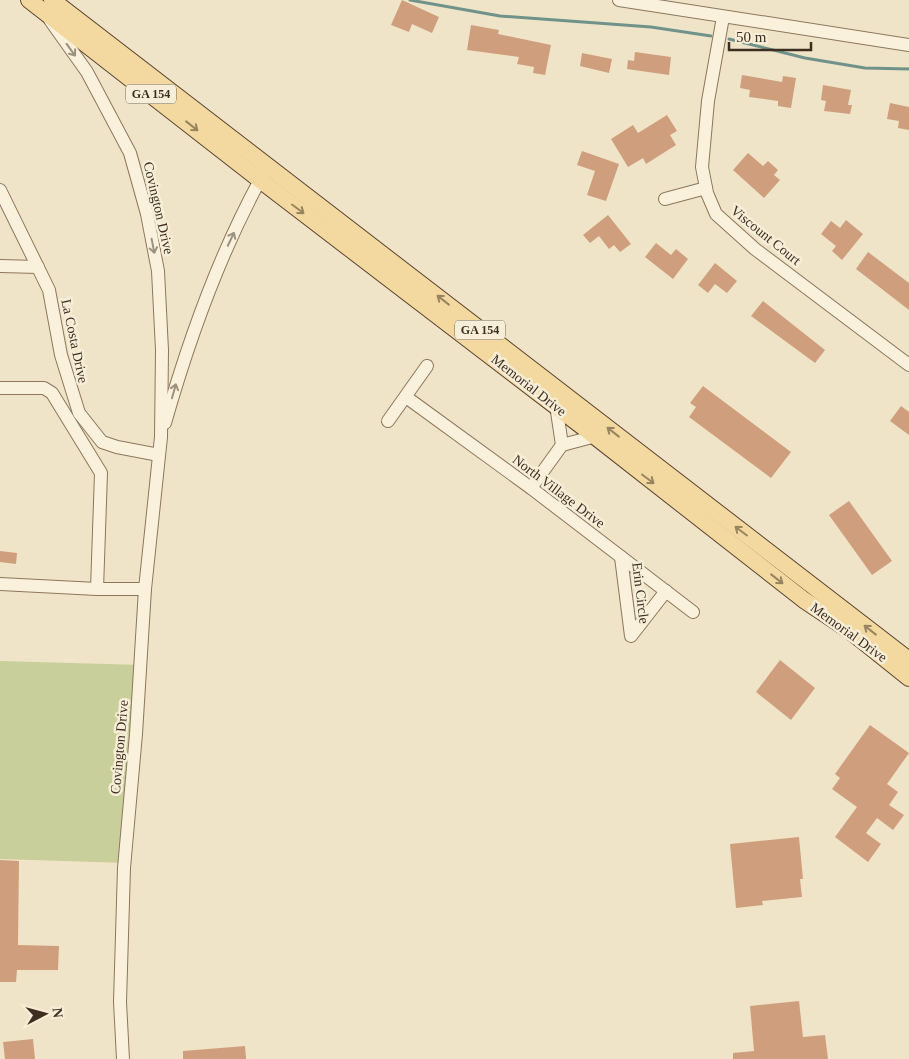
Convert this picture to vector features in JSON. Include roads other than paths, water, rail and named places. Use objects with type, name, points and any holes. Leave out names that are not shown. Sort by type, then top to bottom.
[{"type":"main road","name":"Memorial Drive","points":[[29,0],[47,5],[260,160],[909,660]]},
{"type":"main road","name":"Memorial Drive","points":[[47,5],[260,180],[556,405],[804,600],[849,630],[909,678]]},
{"type":"street","points":[[619,0],[909,45]]},
{"type":"street","name":"Covington Drive","points":[[47,5],[87,72],[130,153],[147,214],[158,271],[162,350],[161,437],[145,589],[136,734],[124,868],[120,1002],[123,1059]]},
{"type":"street","name":"Viscount Court","points":[[723,17],[708,101],[702,167],[706,188],[716,214],[755,249],[909,365]]},
{"type":"street","name":"Covington Drive","points":[[161,437],[188,345],[216,271],[260,180],[260,160]]},
{"type":"street","points":[[665,199],[706,188]]},
{"type":"street","name":"La Costa Drive","points":[[0,190],[49,290],[61,355],[79,413],[102,442],[159,455]]},
{"type":"street","points":[[0,266],[38,267]]},
{"type":"street","points":[[388,421],[427,366]]},
{"type":"street","points":[[0,388],[44,388],[52,393],[101,473],[97,588]]},
{"type":"street","name":"North Village Drive","points":[[406,396],[531,488],[693,612]]},
{"type":"street","points":[[556,405],[562,445]]},
{"type":"street","points":[[531,488],[562,445],[596,436]]},
{"type":"street","name":"Erin Circle","points":[[621,557],[631,636],[666,591]]},
{"type":"street","points":[[0,584],[145,589]]},
{"type":"waterway","points":[[410,0],[500,16],[651,27],[711,36]]},
{"type":"waterway","points":[[729,39],[805,58],[865,68],[909,69]]}]
